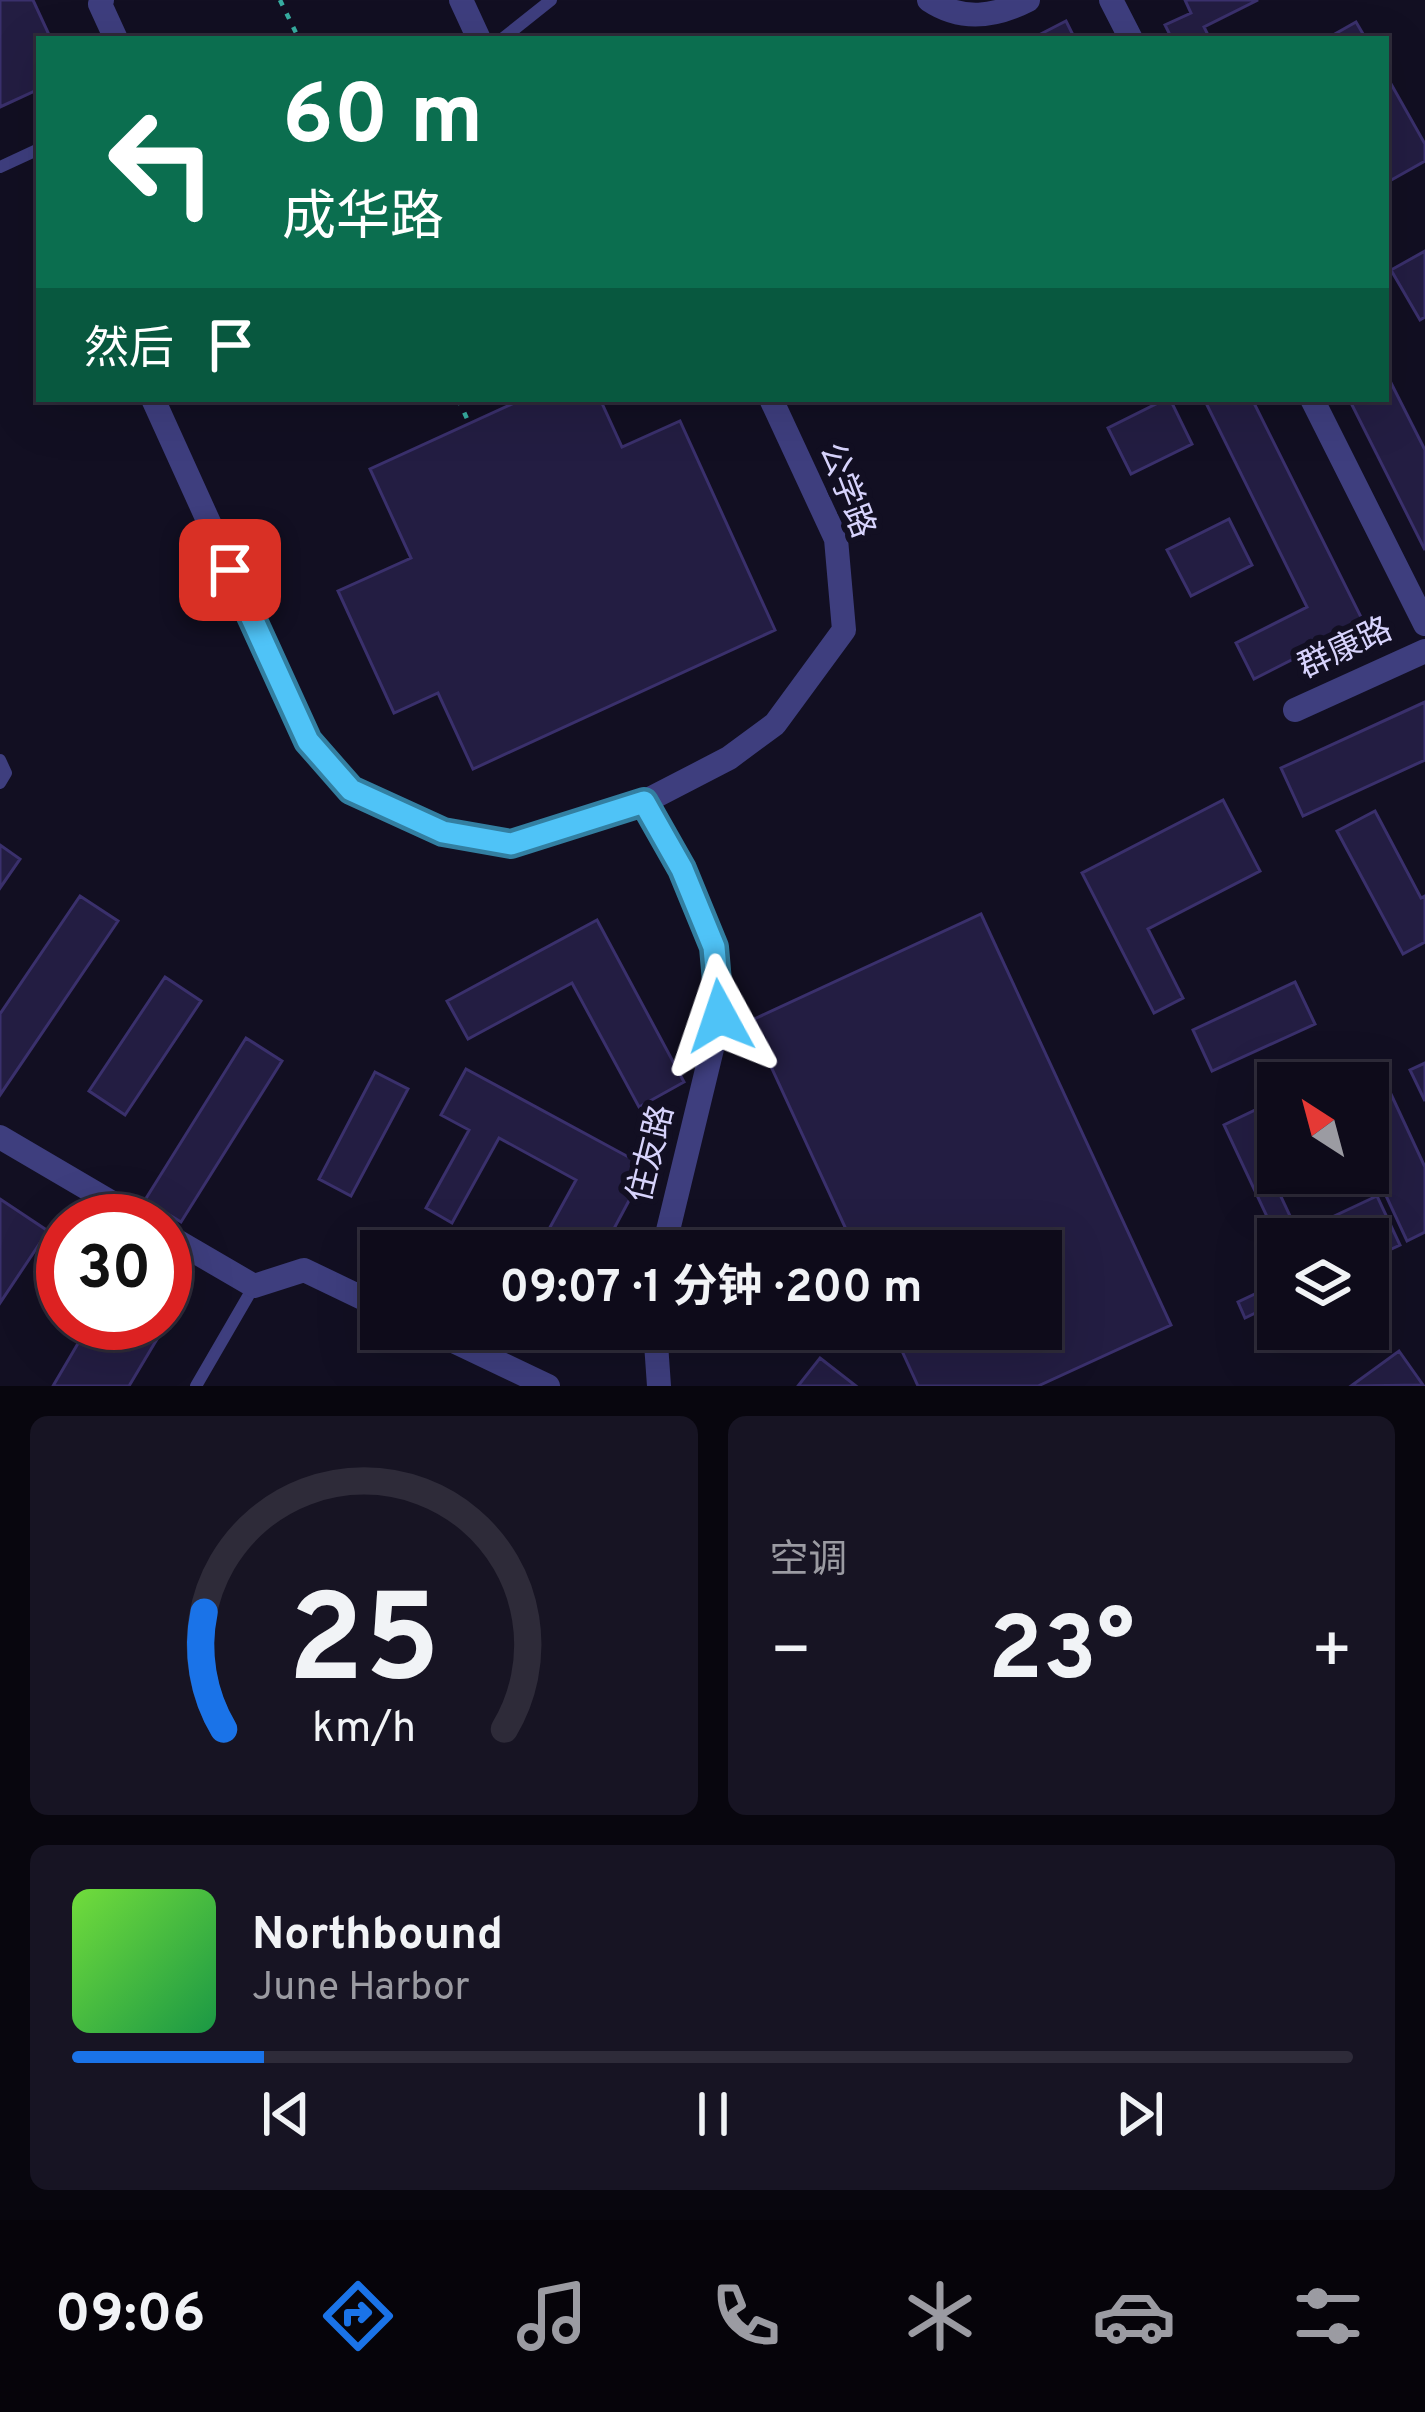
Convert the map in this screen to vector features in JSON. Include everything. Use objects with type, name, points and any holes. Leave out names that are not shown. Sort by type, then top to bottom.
[{"type":"street","points":[[102,0],[115,36]]},
{"type":"street","points":[[461,0],[478,36]]},
{"type":"street","points":[[929,0],[965,16],[1004,13],[1028,0]]},
{"type":"street","points":[[1112,0],[1130,36]]},
{"type":"street","name":"公学路","points":[[154,402],[308,741],[351,790],[443,832],[511,844],[644,802],[729,758],[775,724],[844,630],[836,539],[772,402]]},
{"type":"street","points":[[1314,402],[1425,623]]},
{"type":"street","name":"群康路","points":[[1295,710],[1425,651]]},
{"type":"street","name":"住友路","points":[[644,802],[682,869],[714,947],[720,1016],[669,1230]]},
{"type":"street","points":[[0,1137],[96,1194]]},
{"type":"street","points":[[192,1250],[254,1286],[304,1270],[360,1297]]},
{"type":"street","points":[[472,1350],[548,1386]]},
{"type":"street","points":[[656,1350],[659,1386]]},
{"type":"lane","points":[[506,36],[550,0]]},
{"type":"lane","points":[[0,166],[36,150]]},
{"type":"lane","points":[[0,760],[6,773],[0,782]]},
{"type":"lane","points":[[196,1386],[254,1286]]},
{"type":"path","points":[[280,0],[298,36]]},
{"type":"path","points":[[459,402],[469,423]]},
{"type":"building","points":[[0,0],[33,0],[50,36],[36,36],[36,90],[0,107]]},
{"type":"building","points":[[1185,0],[1258,0],[1204,27],[1208,36],[1170,36],[1165,25],[1191,13]]},
{"type":"building","points":[[1066,21],[1074,36],[1037,36]]},
{"type":"building","points":[[1356,22],[1364,36],[1331,36]]},
{"type":"building","points":[[1389,80],[1425,144],[1425,161],[1389,181]]},
{"type":"building","points":[[1425,251],[1425,317],[1420,320],[1391,270]]},
{"type":"building","points":[[1389,379],[1425,450],[1425,550],[1351,402],[1389,402]]},
{"type":"building","points":[[516,402],[601,402],[622,447],[680,421],[775,630],[473,769],[438,693],[394,713],[338,591],[411,558],[370,469]]},
{"type":"building","points":[[1160,402],[1171,402],[1192,444],[1131,474],[1108,428]]},
{"type":"building","points":[[1205,402],[1254,402],[1364,623],[1254,679],[1236,643],[1307,607]]},
{"type":"building","points":[[1229,519],[1252,565],[1191,596],[1167,550]]},
{"type":"building","points":[[1425,702],[1425,760],[1303,816],[1281,768]]},
{"type":"building","points":[[1223,800],[1260,871],[1148,929],[1183,998],[1154,1013],[1082,873]]},
{"type":"building","points":[[1375,811],[1421,898],[1425,896],[1425,942],[1403,954],[1337,831]]},
{"type":"building","points":[[0,845],[20,859],[0,888]]},
{"type":"building","points":[[80,896],[118,921],[0,1095],[0,1014]]},
{"type":"building","points":[[981,914],[1171,1325],[1038,1386],[918,1386],[902,1350],[1062,1350],[1062,1230],[846,1230],[750,1021]]},
{"type":"building","points":[[597,920],[684,1082],[639,1107],[572,983],[468,1039],[447,1001]]},
{"type":"building","points":[[165,977],[201,1001],[125,1115],[89,1091]]},
{"type":"building","points":[[1295,982],[1315,1024],[1212,1071],[1193,1030]]},
{"type":"building","points":[[246,1038],[282,1061],[192,1204],[192,1194],[149,1194]]},
{"type":"building","points":[[1425,1063],[1425,1101],[1410,1070]]},
{"type":"building","points":[[466,1069],[647,1167],[613,1230],[549,1230],[576,1180],[499,1138],[452,1223],[426,1208],[469,1130],[441,1115]]},
{"type":"building","points":[[375,1072],[408,1089],[351,1196],[319,1179]]},
{"type":"building","points":[[1389,1092],[1425,1167],[1425,1232],[1407,1241],[1385,1194],[1389,1194]]},
{"type":"building","points":[[1257,1109],[1257,1194],[1280,1194],[1291,1218],[1268,1218],[1224,1125]]},
{"type":"building","points":[[1377,1196],[1387,1218],[1330,1218]]},
{"type":"building","points":[[0,1199],[36,1223],[36,1249],[0,1303]]},
{"type":"building","points":[[1389,1222],[1400,1245],[1389,1250]]},
{"type":"building","points":[[1257,1293],[1257,1312],[1245,1318],[1238,1302]]},
{"type":"building","points":[[74,1350],[150,1350],[129,1386],[53,1386]]},
{"type":"building","points":[[1399,1351],[1423,1385],[1351,1386]]},
{"type":"building","points":[[820,1358],[856,1386],[798,1386]]},
{"type":"route","points":[[230,570],[308,741],[351,790],[443,832],[511,844],[644,802],[682,869],[714,947],[720,1016]]}]
